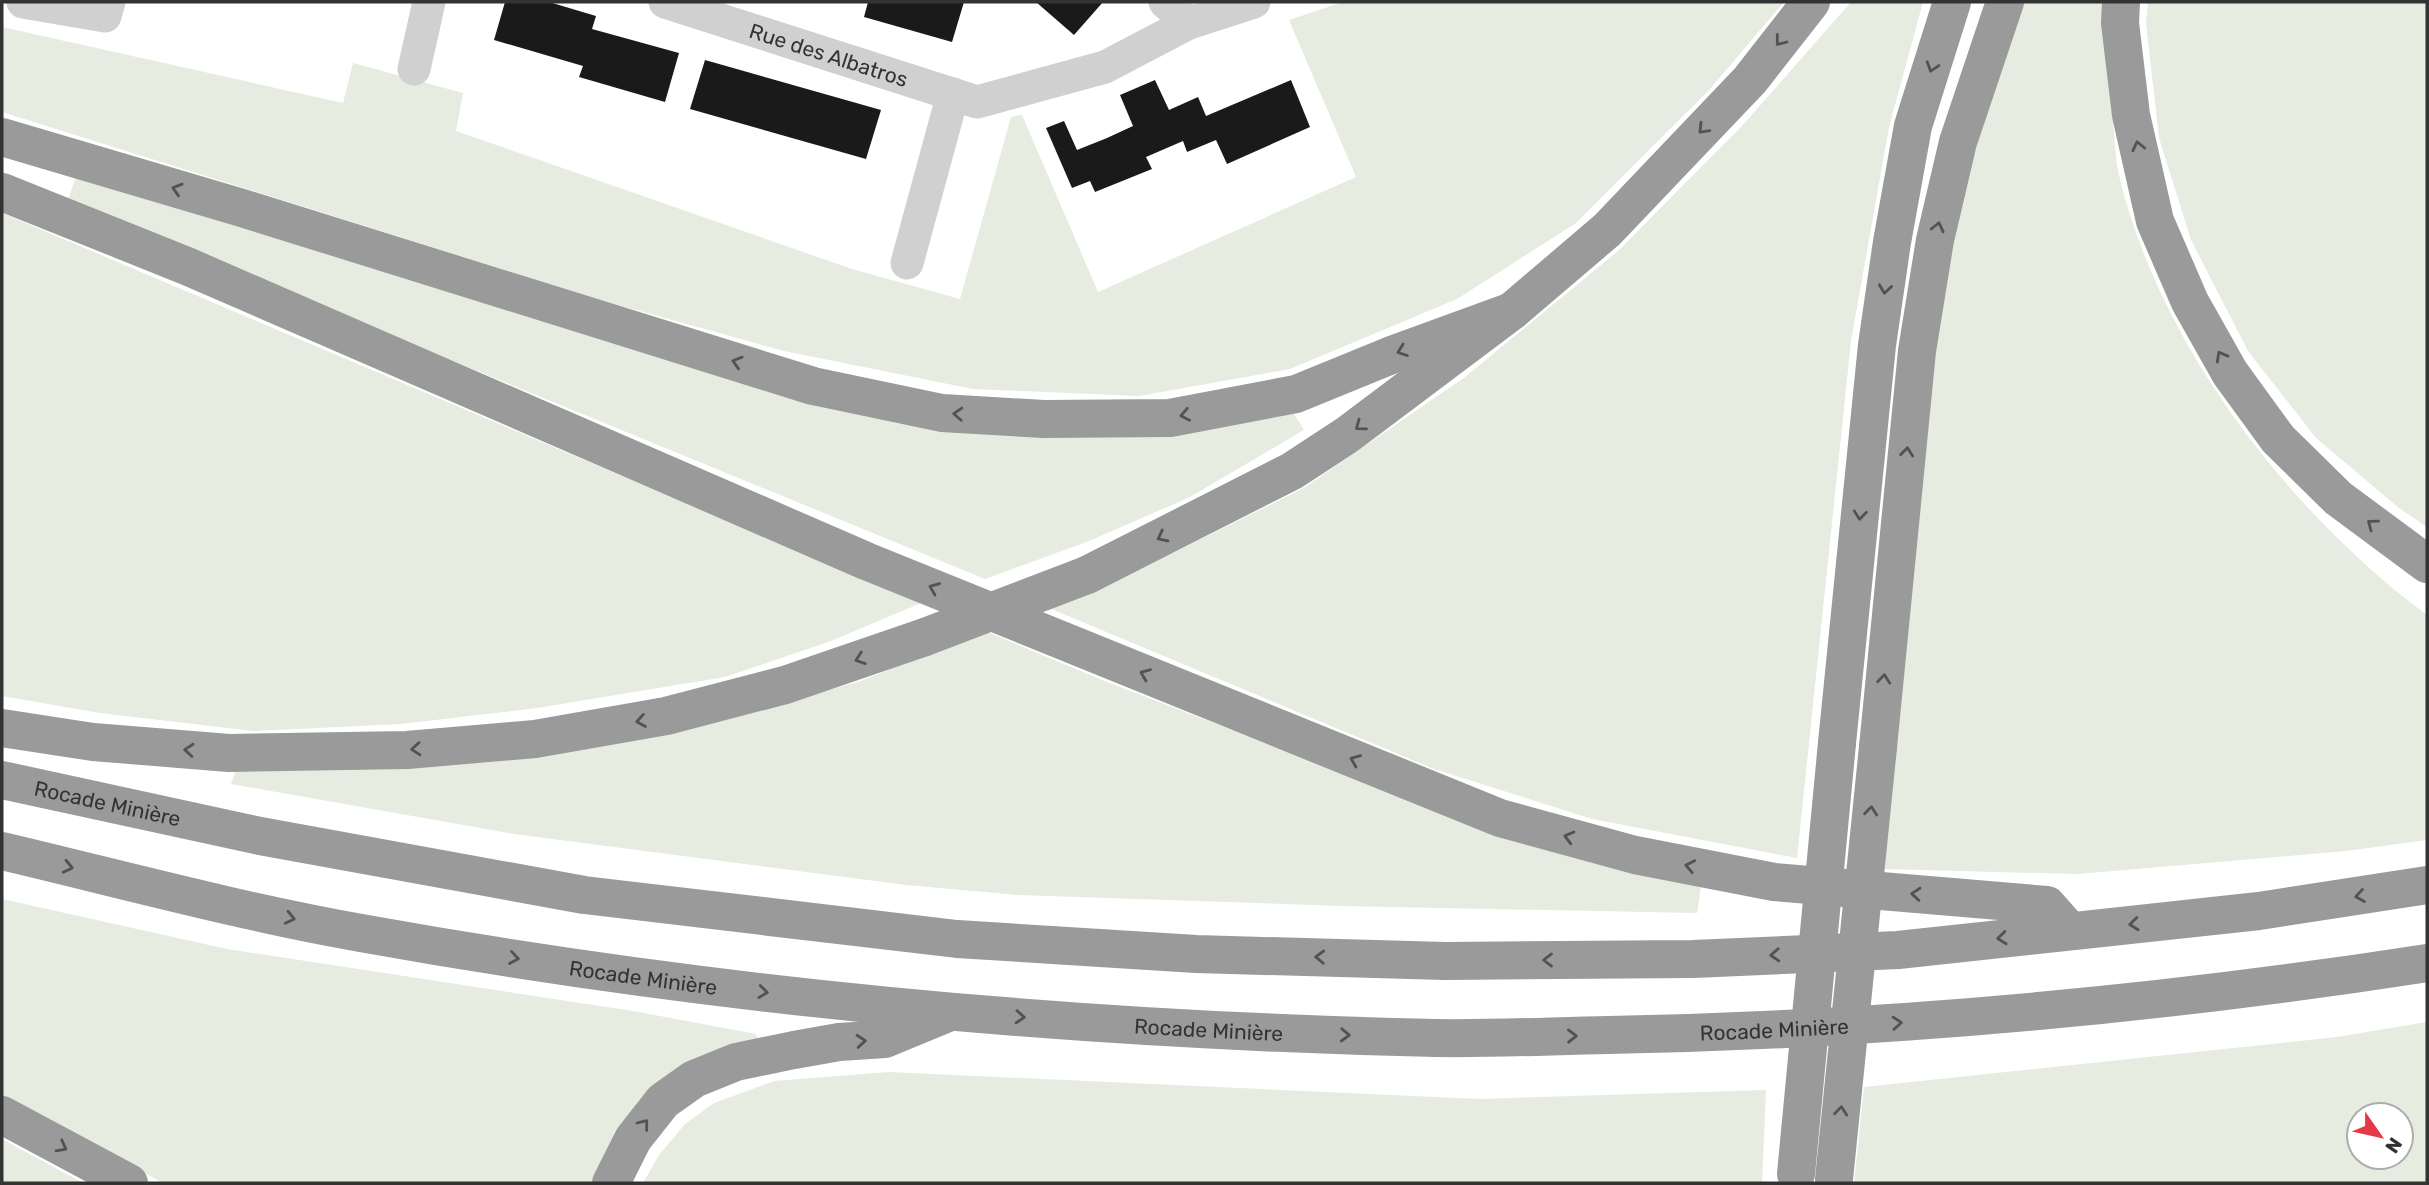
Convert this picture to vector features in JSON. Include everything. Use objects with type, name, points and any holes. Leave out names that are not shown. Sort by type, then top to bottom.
[{"type":"highway","points":[[2,728],[93,742],[229,754],[407,750],[536,739],[666,716],[785,685],[925,637],[1087,575],[1292,471],[1347,435],[1512,311],[1607,230],[1750,80],[1811,2]]},
{"type":"highway","points":[[1795,1179],[1877,345],[1913,126],[1952,2]]},
{"type":"highway","points":[[1834,1181],[1917,351],[1935,240],[1958,142],[2005,2]]},
{"type":"highway","points":[[2121,2],[2120,23],[2131,116],[2155,221],[2190,302],[2230,373],[2278,439],[2338,498],[2427,564]]},
{"type":"highway","points":[[2,137],[256,212],[813,386],[942,413],[1044,419],[1170,418],[1296,394],[1394,354],[1512,311]]},
{"type":"highway","points":[[2,192],[202,272],[866,561],[1500,818],[1635,855],[1774,882],[2047,905],[2070,931]]},
{"type":"highway","name":"Rocade Minière","points":[[2,780],[260,836],[583,895],[957,939],[1196,954],[1500,960],[1693,959],[1898,950],[2259,911],[2427,885]]},
{"type":"highway","name":"Rocade Minière","points":[[2,851],[356,932],[591,970],[952,1012],[1172,1028],[1441,1038],[1718,1033],[2065,1010],[2286,985],[2427,963]]},
{"type":"highway","points":[[611,1183],[633,1139],[663,1101],[694,1079],[736,1062],[839,1042],[885,1039],[952,1012]]},
{"type":"highway","points":[[2,1115],[129,1183]]},
{"type":"street","points":[[23,2],[106,16],[109,2]]},
{"type":"street","points":[[414,69],[429,2]]},
{"type":"street","name":"Rue des Albatros","points":[[665,2],[977,102],[1105,67],[1177,13],[1254,2]]},
{"type":"street","points":[[907,263],[953,94]]},
{"type":"shaded area","points":[[1343,2],[1784,2],[1709,90],[1576,223],[1457,299],[1290,369],[1139,396],[973,389],[784,351],[604,301],[2,112],[2,27],[343,103],[353,63],[463,93],[456,131],[852,269],[960,299],[1011,117],[1022,115],[1098,292],[1356,177],[1289,20]]},
{"type":"shaded area","points":[[1851,2],[1923,2],[1889,127],[1851,341],[1797,858],[1592,819],[1434,769],[1049,608],[1165,557],[1304,488],[1465,377],[1618,251],[1742,126]]},
{"type":"shaded area","points":[[2024,2],[2104,2],[2108,78],[2118,171],[2137,235],[2163,298],[2196,359],[2235,418],[2278,474],[2326,526],[2375,573],[2427,615],[2427,840],[2346,851],[2078,874],[1882,869],[1924,395],[1948,248],[1997,74]]},
{"type":"shaded area","points":[[2148,2],[2427,2],[2427,527],[2399,508],[2316,438],[2248,351],[2191,240],[2159,138],[2146,23]]},
{"type":"shaded area","points":[[77,174],[803,397],[1294,414],[1304,430],[1190,497],[1089,541],[985,579],[197,256],[68,199]]},
{"type":"shaded area","points":[[2,213],[921,603],[831,641],[725,677],[537,708],[401,724],[253,731],[100,713],[2,696]]},
{"type":"shaded area","points":[[985,631],[1102,680],[1442,811],[1701,886],[1697,913],[1342,906],[1018,895],[906,885],[514,834],[231,784],[236,769],[757,710],[861,681]]},
{"type":"shaded area","points":[[2,899],[227,949],[633,1011],[756,1034],[759,1044],[651,1088],[616,1129],[591,1183],[163,1183],[2,1096]]},
{"type":"shaded area","points":[[2427,1022],[2427,1183],[1854,1183],[1864,1087],[2337,1037]]},
{"type":"shaded area","points":[[889,1072],[1480,1099],[1766,1090],[1762,1183],[643,1183],[659,1155],[685,1124],[714,1103],[774,1081]]},
{"type":"shaded area","points":[[2,1139],[83,1183],[2,1183]]},
{"type":"building","points":[[505,2],[549,2],[596,16],[592,29],[679,53],[665,102],[579,77],[583,66],[494,40]]},
{"type":"building","points":[[868,2],[964,2],[952,42],[864,17]]},
{"type":"building","points":[[1036,2],[1103,2],[1074,35]]},
{"type":"building","points":[[705,60],[881,110],[866,159],[690,109]]},
{"type":"building","points":[[1155,80],[1169,110],[1198,97],[1206,116],[1291,80],[1310,127],[1227,164],[1216,140],[1187,152],[1183,141],[1146,157],[1152,169],[1095,192],[1090,181],[1072,188],[1046,128],[1064,121],[1077,150],[1107,138],[1133,126],[1120,95]]}]
